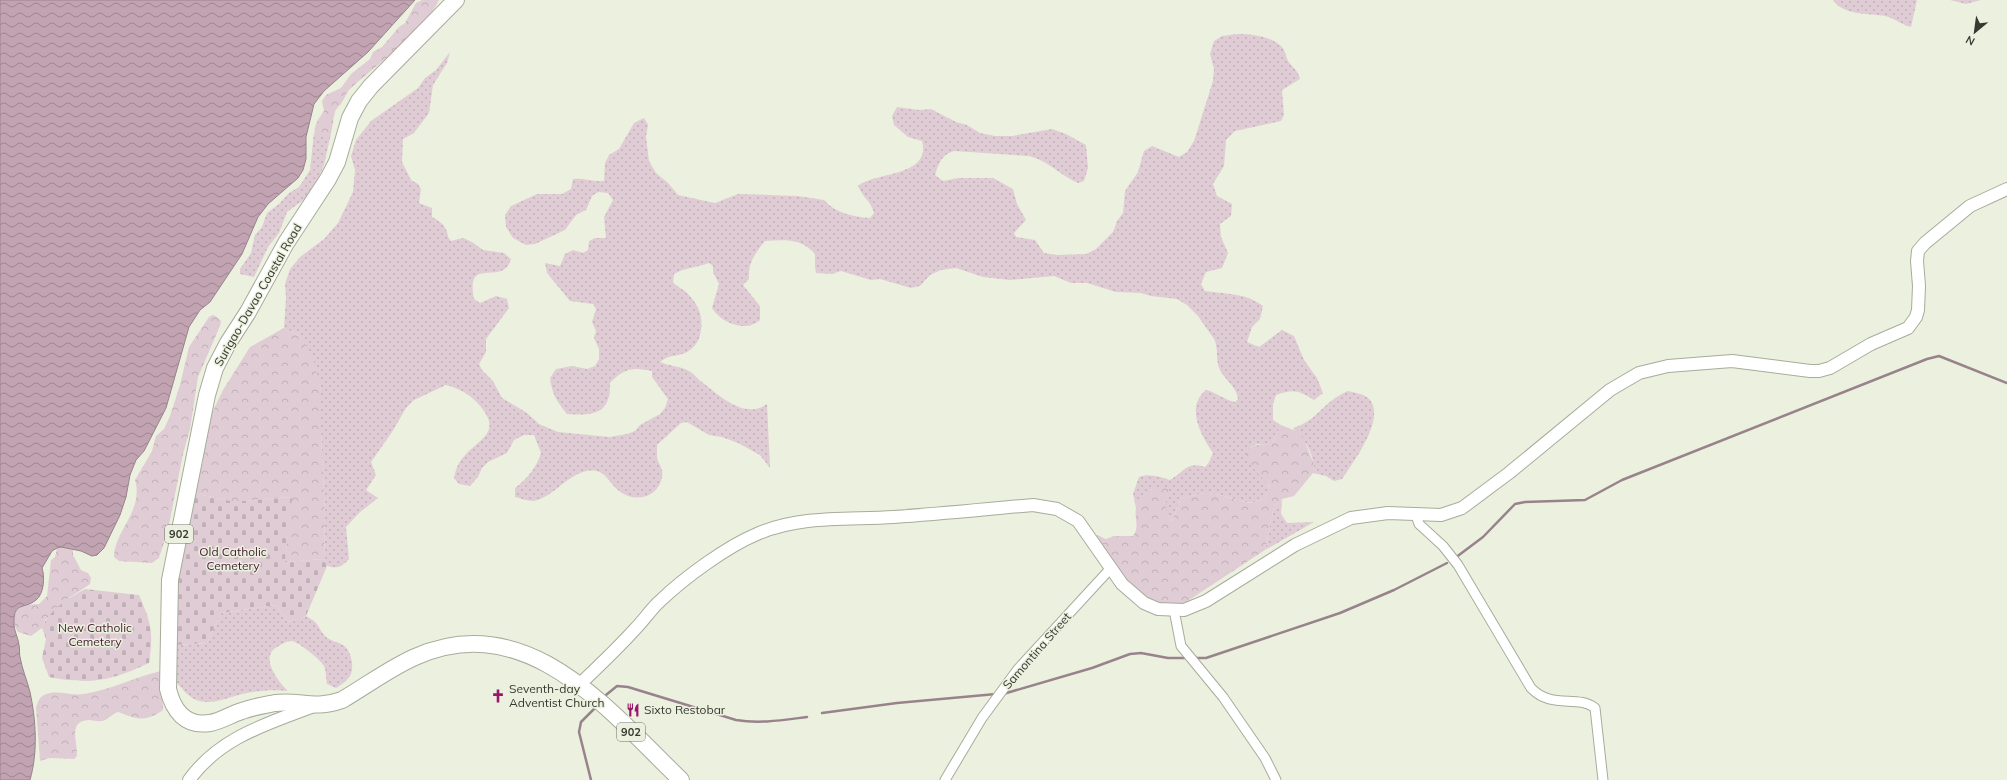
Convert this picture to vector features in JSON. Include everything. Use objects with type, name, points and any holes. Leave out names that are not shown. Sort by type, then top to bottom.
[{"type":"highway","name":"Surigao-Davao Coastal Road","points":[[456,0],[371,86],[359,101],[350,118],[336,162],[328,179],[286,243],[252,306],[228,343],[215,368],[207,395],[170,580],[168,688],[172,704],[183,717],[200,724],[211,723],[242,711],[276,703],[314,706],[330,704],[342,700],[414,657],[433,650],[463,644],[478,643],[502,646],[521,652],[554,667],[580,684],[681,780]]},
{"type":"street","points":[[580,684],[630,636],[653,607],[668,593],[729,549],[756,534],[776,526],[836,518],[893,517],[1034,505],[1046,506],[1057,509],[1078,521],[1122,584],[1144,603],[1158,609],[1174,610],[1194,607],[1295,545],[1351,518],[1388,513],[1440,515],[1462,508],[1510,472],[1610,390],[1639,373],[1668,366],[1732,361],[1819,371],[1830,368],[1871,344],[1908,328],[1916,317],[1918,310],[1919,286],[1916,261],[1918,251],[1925,243],[1970,206],[2007,189]]},
{"type":"street","points":[[1416,515],[1419,524],[1443,546],[1458,565],[1531,688],[1545,699],[1583,703],[1595,708],[1603,780]]},
{"type":"street","name":"Samontina Street","points":[[945,780],[982,718],[1018,669],[1111,568]]},
{"type":"street","points":[[1174,610],[1181,646],[1223,697],[1265,758],[1276,780]]},
{"type":"street","points":[[189,780],[214,754],[231,740],[314,706]]},
{"type":"green space","points":[[422,0],[439,0],[423,23],[399,47],[349,91],[336,111],[330,133],[322,136],[315,135],[318,119],[324,111],[322,101],[326,95],[341,88],[351,74],[370,59],[373,52],[382,47],[399,27],[405,23],[416,3]]},
{"type":"green space","points":[[1833,0],[1917,0],[1911,27],[1885,16],[1857,13],[1844,9]]},
{"type":"green space","points":[[1950,0],[1981,0],[1966,4]]},
{"type":"green space","points":[[1237,34],[1261,36],[1278,43],[1283,48],[1288,61],[1297,71],[1300,79],[1282,90],[1284,115],[1281,121],[1235,131],[1226,140],[1224,166],[1213,184],[1217,196],[1232,204],[1231,216],[1220,224],[1221,237],[1228,253],[1222,268],[1206,272],[1201,284],[1205,291],[1243,296],[1263,306],[1260,319],[1252,327],[1247,342],[1259,347],[1282,330],[1294,336],[1304,360],[1317,378],[1323,393],[1314,400],[1300,392],[1292,391],[1276,395],[1273,404],[1273,420],[1281,425],[1271,445],[1257,444],[1251,447],[1264,478],[1270,488],[1265,497],[1258,501],[1250,502],[1214,493],[1205,493],[1181,498],[1172,521],[1165,506],[1169,490],[1152,489],[1144,496],[1136,508],[1133,494],[1139,477],[1151,475],[1170,480],[1189,467],[1205,467],[1209,462],[1213,453],[1200,430],[1196,413],[1197,404],[1200,397],[1206,390],[1231,401],[1235,402],[1238,399],[1233,387],[1220,370],[1214,339],[1198,316],[1187,305],[1177,299],[1151,296],[1141,293],[1116,292],[1087,283],[1071,283],[1054,276],[1010,280],[983,277],[956,268],[941,270],[930,275],[920,286],[911,288],[880,279],[871,280],[841,271],[832,274],[816,273],[815,254],[804,245],[786,240],[765,241],[753,258],[749,279],[743,285],[760,306],[760,320],[748,326],[741,326],[727,322],[716,313],[712,308],[719,284],[713,272],[713,266],[709,263],[678,272],[674,274],[673,282],[687,293],[698,308],[701,318],[700,335],[695,346],[690,350],[660,362],[682,368],[690,372],[722,398],[740,407],[749,409],[758,408],[767,404],[770,468],[760,455],[738,443],[722,437],[709,435],[687,422],[681,423],[657,445],[657,457],[662,471],[662,477],[657,489],[647,496],[628,496],[617,489],[602,473],[591,471],[576,475],[540,499],[531,501],[515,497],[515,488],[531,472],[541,453],[534,435],[524,435],[514,440],[507,453],[488,462],[470,486],[459,484],[454,478],[458,465],[472,448],[487,434],[489,423],[487,416],[481,407],[473,399],[456,388],[446,385],[414,400],[406,408],[392,432],[371,462],[376,475],[366,490],[378,498],[359,513],[346,527],[349,559],[339,567],[327,566],[324,559],[325,517],[321,431],[321,390],[316,372],[300,336],[284,328],[286,298],[285,284],[290,269],[300,257],[324,239],[338,223],[353,192],[355,170],[351,156],[356,140],[371,121],[418,88],[425,78],[436,70],[450,52],[447,63],[433,85],[429,113],[414,133],[403,139],[402,162],[411,180],[418,184],[421,189],[419,203],[432,208],[432,217],[443,225],[451,241],[463,238],[472,242],[483,250],[504,253],[511,259],[508,266],[502,271],[483,273],[477,275],[474,279],[474,299],[480,303],[496,296],[507,299],[509,308],[486,339],[486,352],[479,364],[482,370],[493,381],[502,398],[527,413],[539,424],[558,432],[610,437],[635,431],[640,425],[660,414],[665,408],[668,399],[652,377],[652,371],[634,369],[620,374],[610,383],[608,401],[599,411],[577,415],[567,414],[560,406],[556,398],[552,389],[550,378],[556,369],[572,366],[587,369],[595,366],[599,359],[599,349],[594,338],[596,331],[592,322],[596,309],[593,304],[570,301],[547,273],[545,263],[560,266],[565,254],[573,250],[583,253],[588,250],[589,241],[595,238],[606,238],[604,217],[613,200],[608,193],[598,192],[592,196],[586,210],[576,215],[565,230],[535,244],[526,245],[513,238],[506,227],[505,215],[511,206],[537,194],[562,194],[571,189],[573,179],[604,181],[605,163],[609,155],[619,149],[634,123],[644,118],[648,125],[646,137],[649,161],[656,173],[668,183],[678,195],[715,203],[738,194],[798,196],[824,200],[845,214],[870,218],[874,213],[873,209],[858,186],[876,178],[900,172],[910,167],[918,161],[923,153],[922,141],[908,137],[894,125],[892,116],[897,107],[919,110],[931,109],[956,122],[967,125],[980,133],[995,136],[1012,136],[1052,129],[1066,134],[1086,145],[1088,168],[1084,181],[1078,183],[1066,177],[1043,161],[1029,156],[954,151],[943,157],[939,163],[935,175],[943,181],[958,178],[993,178],[1013,189],[1017,204],[1026,220],[1014,233],[1016,237],[1035,240],[1044,253],[1057,255],[1086,254],[1096,249],[1113,232],[1117,221],[1123,213],[1125,191],[1138,172],[1144,151],[1152,146],[1179,157],[1187,152],[1194,141],[1213,81],[1214,69],[1210,54],[1214,41],[1222,36]]},
{"type":"green space","points":[[332,129],[324,165],[314,188],[306,198],[287,212],[279,233],[268,247],[254,277],[240,274],[240,269],[251,253],[255,235],[262,227],[267,213],[279,204],[289,193],[299,187],[310,170],[314,132],[315,135],[329,133]]},
{"type":"green space","points":[[213,315],[221,321],[220,326],[198,377],[190,429],[183,454],[168,530],[159,558],[152,563],[119,561],[114,557],[119,538],[133,511],[136,501],[137,491],[135,480],[152,451],[156,436],[164,429],[170,416],[180,385],[189,347],[209,317]]},
{"type":"green space","points":[[284,328],[300,336],[306,345],[313,358],[321,390],[321,431],[325,517],[324,559],[285,562],[291,497],[231,501],[192,493],[203,462],[202,451],[208,421],[223,390],[250,347]]},
{"type":"green space","points":[[1348,391],[1361,394],[1371,401],[1374,410],[1374,420],[1366,442],[1353,463],[1342,479],[1334,481],[1326,476],[1313,473],[1313,460],[1309,449],[1293,428],[1302,425],[1333,400]]},
{"type":"green space","points":[[1281,425],[1301,433],[1314,464],[1313,473],[1294,496],[1282,499],[1274,507],[1265,550],[1183,604],[1168,605],[1154,602],[1141,595],[1130,586],[1110,561],[1102,548],[1097,535],[1106,539],[1114,536],[1133,536],[1136,529],[1137,505],[1145,494],[1156,487],[1162,487],[1169,490],[1166,506],[1172,521],[1181,498],[1205,493],[1214,493],[1242,501],[1258,501],[1265,496],[1270,487],[1246,460],[1248,451],[1254,446],[1262,444],[1271,445]]},
{"type":"green space","name":"Old Catholic Cemetery","points":[[192,493],[231,501],[292,497],[285,562],[324,559],[327,566],[306,616],[288,622],[276,605],[221,613],[207,643],[175,645],[175,591]]},
{"type":"green space","points":[[1282,499],[1281,514],[1287,523],[1314,522],[1265,550],[1274,507]]},
{"type":"green space","points":[[61,547],[73,550],[73,555],[81,570],[88,573],[91,578],[90,584],[69,598],[45,620],[42,628],[31,636],[18,632],[13,623],[16,611],[23,605],[39,604],[47,596],[51,560],[55,557],[57,548]]},
{"type":"green space","name":"New Catholic Cemetery","points":[[85,589],[139,595],[149,621],[151,643],[149,663],[123,674],[100,680],[77,681],[49,677],[42,658],[46,639],[42,628],[54,610]]},
{"type":"green space","points":[[276,605],[288,622],[306,616],[316,623],[326,637],[346,647],[350,655],[352,668],[350,676],[346,681],[336,688],[327,684],[325,670],[322,663],[314,655],[292,641],[286,642],[277,647],[272,651],[270,657],[270,663],[275,675],[288,691],[256,691],[217,701],[207,702],[196,700],[187,694],[175,681],[177,653],[175,645],[207,643],[221,613]]},
{"type":"green space","points":[[161,671],[163,710],[151,717],[145,718],[136,718],[118,712],[102,721],[82,721],[76,728],[77,756],[74,759],[49,758],[40,761],[36,707],[42,696],[54,693],[80,694],[94,692]]},
{"type":"water","points":[[0,0],[415,0],[368,52],[324,91],[314,104],[306,137],[306,159],[303,170],[298,178],[268,204],[258,217],[242,254],[210,302],[200,310],[189,327],[166,408],[144,451],[136,460],[130,475],[126,497],[120,515],[104,548],[97,555],[92,556],[81,551],[61,547],[52,551],[42,568],[43,585],[41,594],[32,603],[18,608],[14,615],[14,627],[34,714],[35,747],[33,769],[30,780],[0,780]]},
{"type":"waterway","points":[[1455,558],[1483,537],[1515,504],[1525,502],[1585,500],[1622,480],[1927,359],[1939,356],[2007,383]]},
{"type":"waterway","points":[[1195,658],[1206,658],[1340,613],[1394,590],[1447,563]]},
{"type":"waterway","points":[[1003,694],[1092,668],[1130,654],[1141,653],[1168,658],[1188,658]]},
{"type":"waterway","points":[[606,695],[617,686],[628,687],[736,720],[754,722],[807,717]]},
{"type":"waterway","points":[[822,713],[897,703],[996,694]]},
{"type":"waterway","points":[[591,780],[579,732],[581,722],[596,707]]},
{"type":"place","name":"Seventh-day Adventist Church","points":[[498,696]]},
{"type":"place","name":"Sixto Restobar","points":[[633,710]]}]
